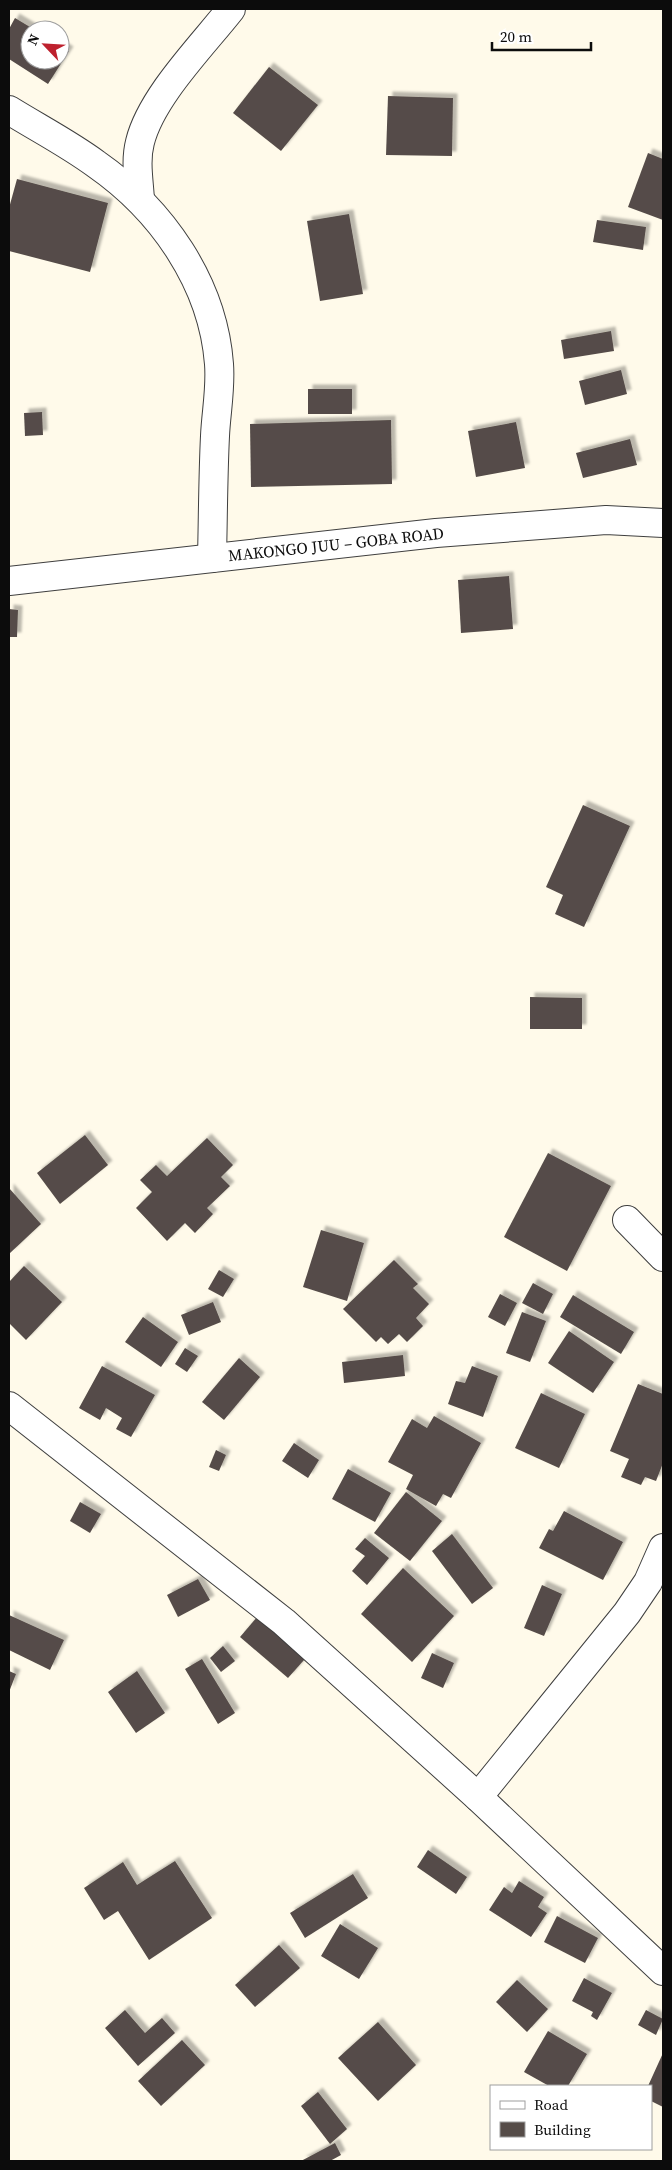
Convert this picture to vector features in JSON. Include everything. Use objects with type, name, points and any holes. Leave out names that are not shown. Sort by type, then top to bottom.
[{"type":"street","points":[[140,200],[137,162],[140,142],[147,123],[169,87],[231,9]]},
{"type":"street","points":[[9,110],[97,164],[140,200],[182,252],[203,290],[213,324],[219,365],[212,558]]},
{"type":"street","name":"MAKONGO JUU – GOBA ROAD","points":[[9,581],[446,532],[606,520],[663,524]]},
{"type":"street","points":[[627,1220],[663,1257]]},
{"type":"street","points":[[9,1406],[284,1622],[478,1797],[663,1971]]},
{"type":"street","points":[[478,1797],[627,1613],[648,1582],[663,1548]]},
{"type":"building","points":[[15,18],[20,21],[20,66],[9,59],[9,29]]},
{"type":"building","points":[[269,67],[318,105],[281,151],[233,113]]},
{"type":"building","points":[[26,70],[57,70],[48,84]]},
{"type":"building","points":[[388,96],[453,98],[452,156],[386,155]]},
{"type":"building","points":[[648,153],[663,159],[663,220],[628,207]]},
{"type":"building","points":[[17,179],[108,203],[90,272],[9,251],[9,208]]},
{"type":"building","points":[[349,214],[363,294],[320,301],[307,221]]},
{"type":"building","points":[[597,220],[646,227],[643,250],[593,242]]},
{"type":"building","points":[[611,331],[614,351],[564,359],[561,340]]},
{"type":"building","points":[[621,370],[627,394],[585,405],[579,381]]},
{"type":"building","points":[[308,389],[352,389],[352,414],[308,414]]},
{"type":"building","points":[[42,412],[43,435],[25,436],[24,413]]},
{"type":"building","points":[[391,420],[392,484],[251,487],[250,424]]},
{"type":"building","points":[[516,422],[525,468],[476,477],[468,431]]},
{"type":"building","points":[[630,439],[637,465],[583,478],[576,453]]},
{"type":"building","points":[[509,576],[513,629],[461,633],[458,580]]},
{"type":"building","points":[[9,609],[18,610],[17,637],[9,637]]},
{"type":"building","points":[[583,805],[630,826],[584,927],[555,914],[563,895],[546,887]]},
{"type":"building","points":[[530,997],[582,998],[582,1029],[530,1029]]},
{"type":"building","points":[[85,1135],[108,1165],[60,1204],[37,1173]]},
{"type":"building","points":[[207,1138],[233,1165],[221,1177],[230,1186],[207,1208],[213,1214],[195,1233],[185,1223],[167,1241],[136,1208],[152,1192],[140,1180],[156,1165],[167,1176]]},
{"type":"building","points":[[548,1153],[611,1186],[567,1271],[504,1237]]},
{"type":"building","points":[[9,1188],[41,1224],[9,1254]]},
{"type":"building","points":[[321,1230],[364,1243],[347,1301],[303,1287]]},
{"type":"building","points":[[394,1260],[418,1284],[413,1288],[429,1304],[416,1318],[423,1326],[407,1342],[399,1334],[388,1344],[381,1337],[376,1342],[343,1309]]},
{"type":"building","points":[[24,1266],[62,1302],[26,1340],[9,1323],[9,1282]]},
{"type":"building","points":[[219,1270],[234,1279],[223,1297],[208,1289]]},
{"type":"building","points":[[533,1283],[553,1294],[543,1314],[522,1303]]},
{"type":"building","points":[[500,1294],[517,1303],[505,1326],[488,1317]]},
{"type":"building","points":[[573,1295],[634,1332],[621,1354],[560,1317]]},
{"type":"building","points":[[213,1302],[221,1322],[189,1335],[181,1315]]},
{"type":"building","points":[[522,1312],[546,1321],[530,1362],[506,1353]]},
{"type":"building","points":[[143,1317],[178,1342],[161,1367],[125,1342]]},
{"type":"building","points":[[569,1331],[614,1362],[593,1393],[548,1363]]},
{"type":"building","points":[[185,1348],[198,1356],[187,1372],[175,1364]]},
{"type":"building","points":[[403,1355],[405,1376],[344,1383],[342,1362]]},
{"type":"building","points":[[239,1358],[260,1377],[224,1420],[202,1402]]},
{"type":"building","points":[[102,1366],[155,1395],[131,1437],[116,1429],[122,1418],[106,1408],[100,1420],[79,1408]]},
{"type":"building","points":[[472,1366],[498,1376],[483,1417],[448,1404],[456,1381],[465,1383]]},
{"type":"building","points":[[638,1384],[663,1394],[663,1463],[656,1481],[645,1477],[641,1485],[621,1477],[629,1459],[610,1451]]},
{"type":"building","points":[[541,1393],[585,1414],[559,1468],[515,1448]]},
{"type":"building","points":[[434,1416],[481,1443],[451,1498],[443,1494],[436,1506],[406,1489],[413,1475],[388,1462],[412,1419],[427,1428]]},
{"type":"building","points":[[294,1443],[319,1460],[308,1478],[282,1461]]},
{"type":"building","points":[[216,1450],[226,1455],[219,1471],[209,1467]]},
{"type":"building","points":[[348,1469],[391,1493],[375,1522],[332,1499]]},
{"type":"building","points":[[406,1492],[442,1521],[410,1561],[374,1533]]},
{"type":"building","points":[[80,1502],[101,1514],[90,1533],[70,1521]]},
{"type":"building","points":[[564,1511],[623,1542],[603,1580],[539,1548],[549,1529],[553,1531]]},
{"type":"building","points":[[452,1534],[493,1588],[472,1604],[432,1551]]},
{"type":"building","points":[[365,1538],[389,1558],[367,1585],[352,1571],[365,1556],[355,1549]]},
{"type":"building","points":[[403,1568],[454,1616],[412,1662],[361,1614]]},
{"type":"building","points":[[198,1579],[210,1600],[178,1617],[167,1595]]},
{"type":"building","points":[[542,1585],[562,1594],[544,1636],[524,1628]]},
{"type":"building","points":[[264,1609],[312,1651],[288,1678],[240,1637]]},
{"type":"building","points":[[9,1615],[64,1640],[50,1670],[9,1650]]},
{"type":"building","points":[[223,1646],[235,1661],[221,1672],[210,1658]]},
{"type":"building","points":[[432,1653],[454,1663],[443,1688],[421,1678]]},
{"type":"building","points":[[202,1659],[235,1713],[218,1724],[185,1669]]},
{"type":"building","points":[[9,1671],[16,1674],[9,1692]]},
{"type":"building","points":[[137,1671],[165,1713],[136,1733],[108,1692]]},
{"type":"building","points":[[428,1850],[467,1877],[456,1894],[417,1867]]},
{"type":"building","points":[[175,1861],[212,1918],[149,1960],[118,1911],[104,1920],[84,1888],[123,1862],[137,1885]]},
{"type":"building","points":[[353,1874],[368,1898],[305,1938],[290,1913]]},
{"type":"building","points":[[519,1881],[544,1897],[538,1907],[547,1913],[531,1937],[489,1910],[504,1887],[512,1893]]},
{"type":"building","points":[[557,1916],[598,1938],[585,1963],[544,1942]]},
{"type":"building","points":[[340,1924],[378,1948],[359,1979],[321,1956]]},
{"type":"building","points":[[279,1945],[300,1968],[255,2007],[235,1985]]},
{"type":"building","points":[[584,1978],[612,1993],[597,2020],[591,2016],[593,2012],[572,2001]]},
{"type":"building","points":[[517,1980],[548,2009],[527,2032],[496,2002]]},
{"type":"building","points":[[125,2010],[145,2033],[162,2018],[175,2033],[138,2066],[105,2028]]},
{"type":"building","points":[[646,2010],[663,2019],[656,2035],[638,2025]]},
{"type":"building","points":[[378,2022],[416,2065],[378,2101],[338,2058]]},
{"type":"building","points":[[548,2031],[587,2054],[569,2085],[547,2085],[524,2072]]},
{"type":"building","points":[[182,2040],[205,2065],[161,2106],[138,2081]]},
{"type":"building","points":[[663,2053],[663,2107],[652,2102],[652,2085],[648,2085]]},
{"type":"building","points":[[318,2092],[347,2129],[330,2144],[301,2106]]},
{"type":"building","points":[[335,2143],[341,2155],[330,2161],[301,2161]]}]
